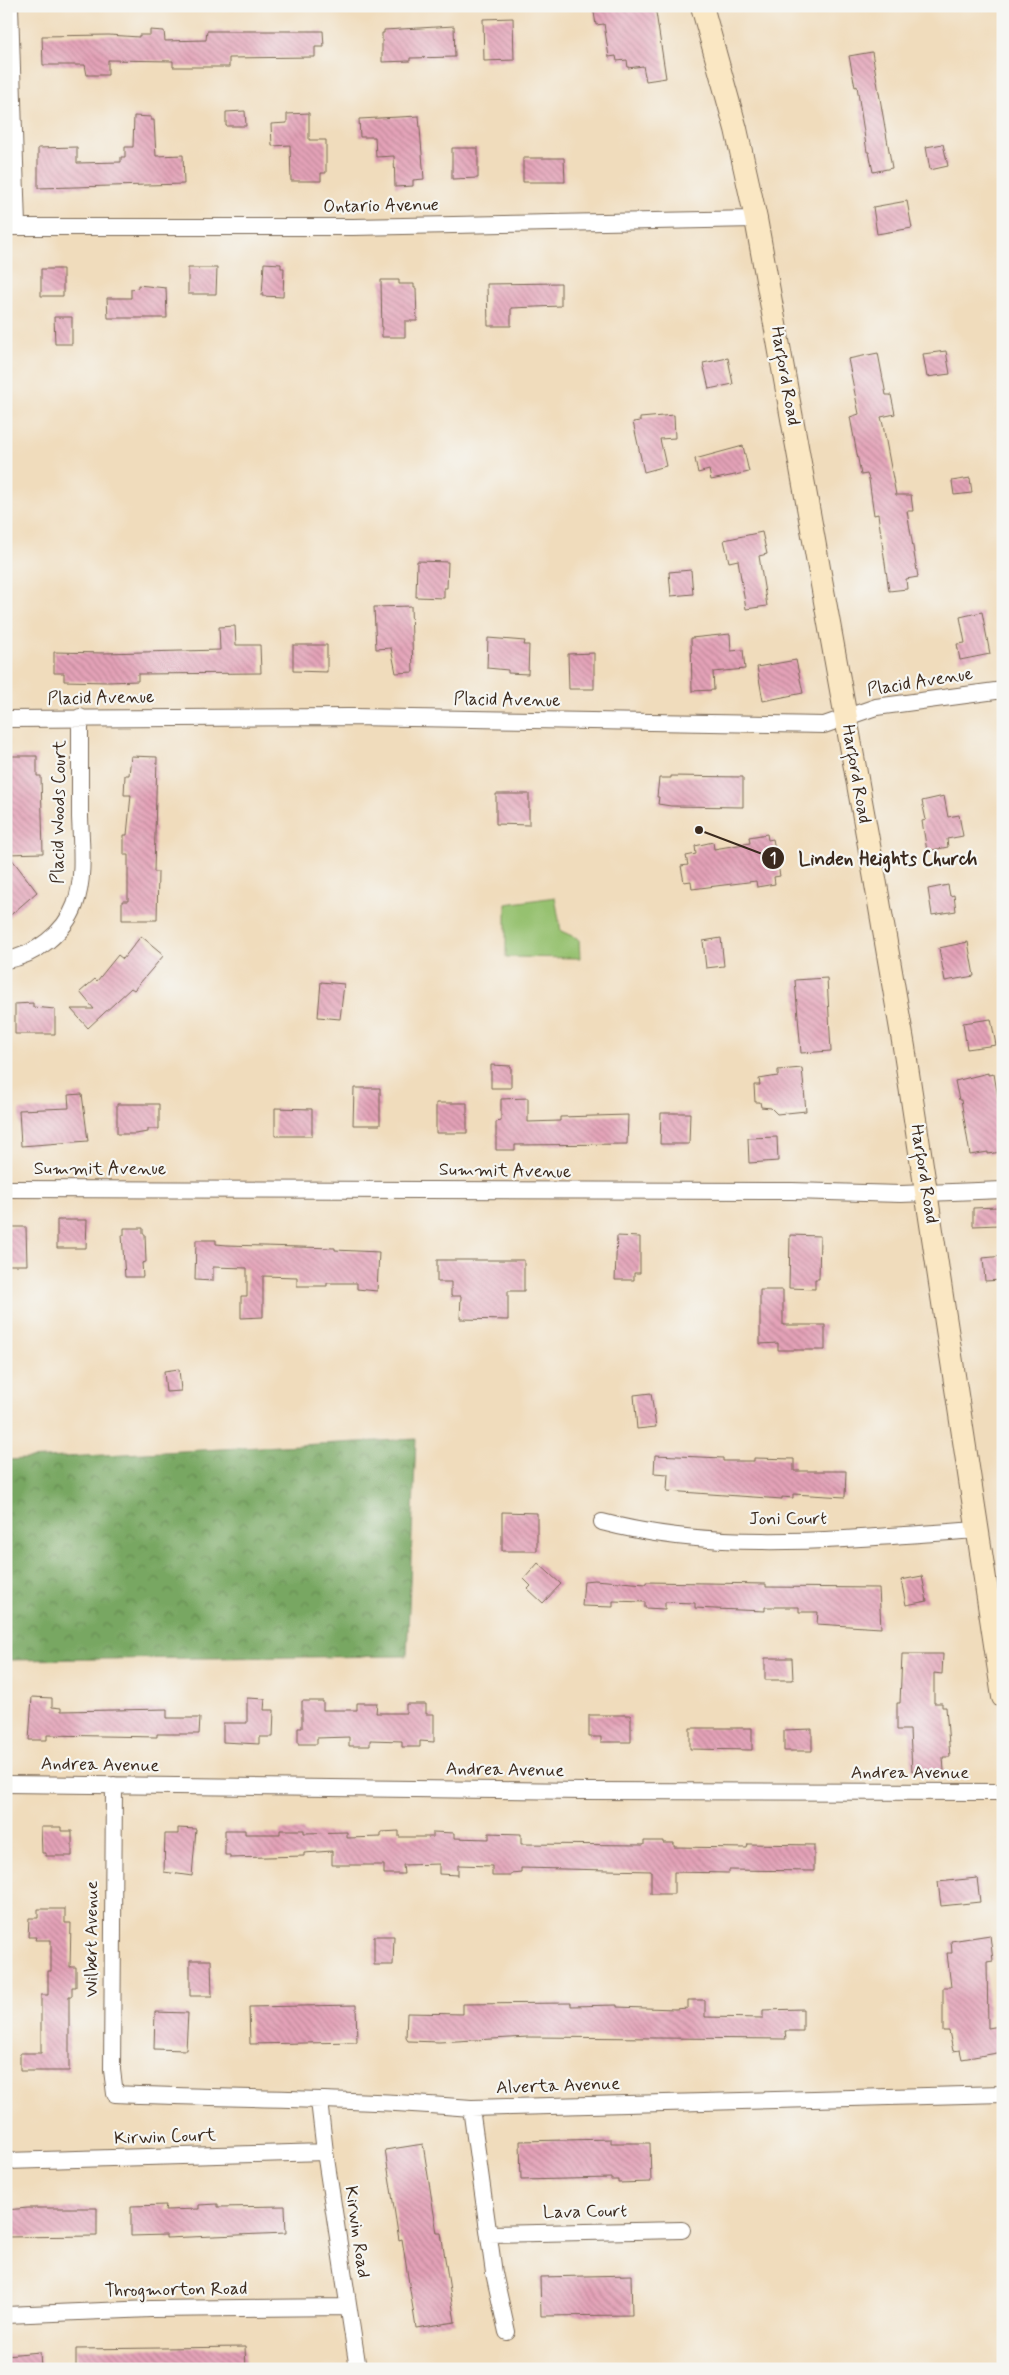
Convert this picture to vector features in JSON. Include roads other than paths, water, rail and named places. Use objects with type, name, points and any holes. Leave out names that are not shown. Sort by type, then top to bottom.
[{"type":"main road","name":"Harford Road","points":[[702,6],[736,128],[756,219],[881,911],[927,1194],[1003,1697]]},
{"type":"street","points":[[10,6],[12,226]]},
{"type":"street","name":"Ontario Avenue","points":[[12,226],[353,227],[756,219]]},
{"type":"street","name":"Placid Avenue","points":[[6,719],[80,717],[352,717],[824,725],[876,707],[1003,690]]},
{"type":"street","name":"Placid Woods Court","points":[[6,960],[28,954],[61,929],[76,903],[81,857],[80,717]]},
{"type":"street","name":"Summit Avenue","points":[[6,1189],[792,1191],[927,1194],[1003,1190]]},
{"type":"street","name":"Joni Court","points":[[602,1522],[647,1533],[782,1540],[977,1530]]},
{"type":"street","name":"Andrea Avenue","points":[[6,1784],[582,1791],[1003,1792]]},
{"type":"street","name":"Wilbert Avenue","points":[[114,1785],[112,2070],[115,2094]]},
{"type":"street","name":"Alverta Avenue","points":[[115,2094],[415,2103],[471,2108],[1003,2094]]},
{"type":"street","name":"Kirwin Road","points":[[319,2101],[358,2369]]},
{"type":"street","points":[[471,2108],[494,2273],[507,2332]]},
{"type":"street","name":"Kirwin Court","points":[[6,2161],[325,2152]]},
{"type":"street","name":"Lava Court","points":[[489,2234],[682,2230]]},
{"type":"street","name":"Throgmorton Road","points":[[6,2315],[151,2309],[348,2307]]},
{"type":"place","name":"Linden Heights Church","points":[[699,830]]}]
